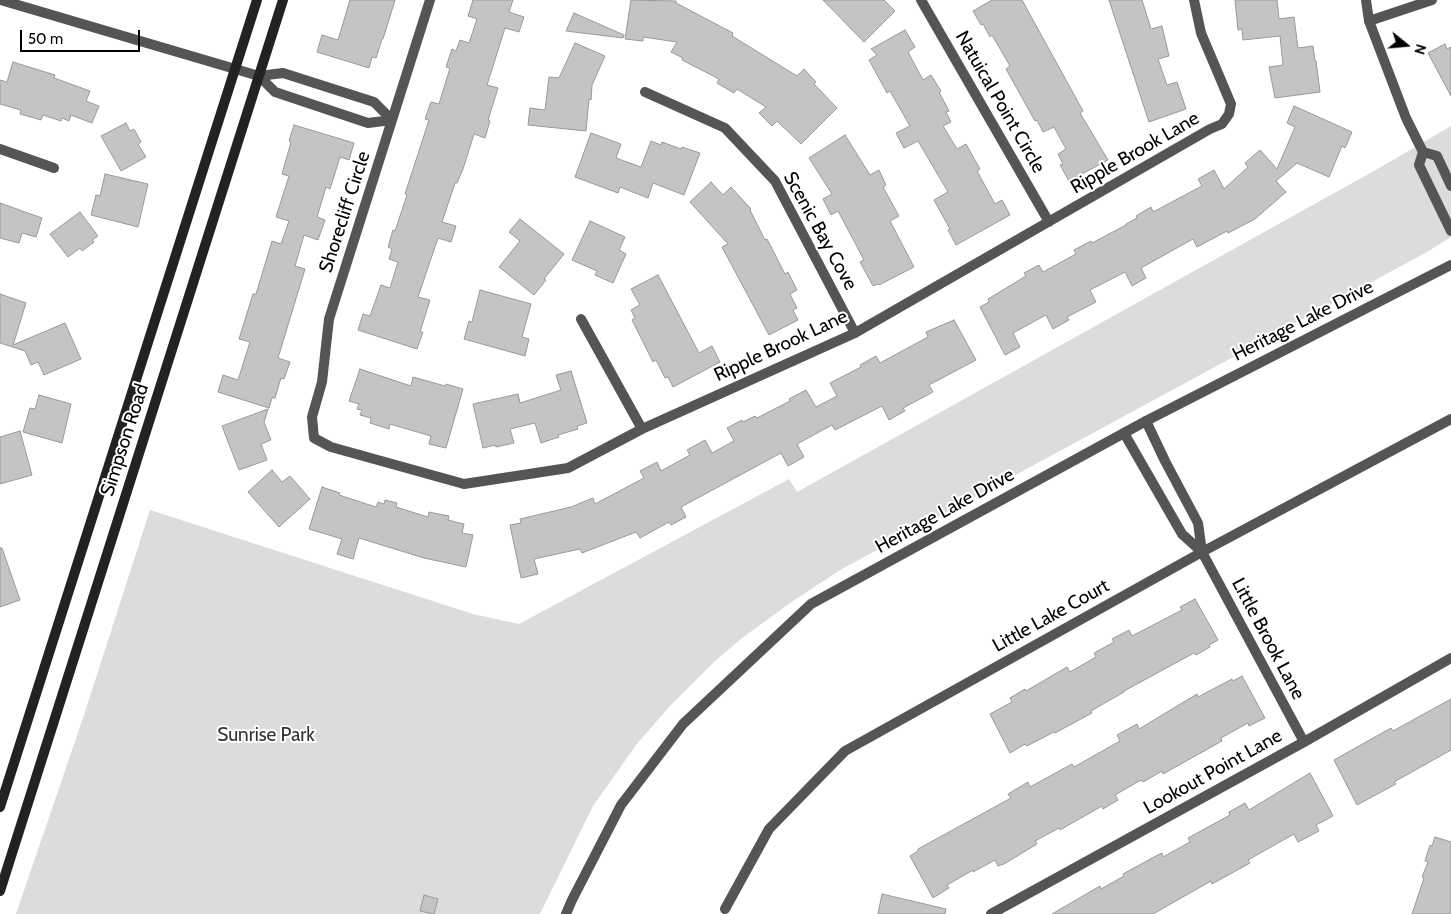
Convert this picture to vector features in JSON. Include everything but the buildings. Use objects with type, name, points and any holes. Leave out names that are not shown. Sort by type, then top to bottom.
[{"type":"main road","name":"Simpson Road","points":[[0,807],[257,0]]},
{"type":"main road","name":"Simpson Road","points":[[0,891],[283,0]]},
{"type":"street","points":[[1,0],[259,76],[283,73],[374,102],[392,120]]},
{"type":"street","name":"Shorecliff Circle","points":[[314,438],[312,417],[322,382],[329,319],[430,0]]},
{"type":"street","name":"Natuical Point Circle","points":[[921,0],[1049,222]]},
{"type":"street","name":"Ripple Brook Lane","points":[[314,438],[331,447],[464,484],[568,468],[642,429],[855,333],[1210,129],[1222,124],[1229,114],[1231,104],[1201,33],[1194,0]]},
{"type":"street","points":[[1366,0],[1369,21],[1406,118],[1423,152],[1420,165],[1451,231]]},
{"type":"street","points":[[1369,21],[1432,0]]},
{"type":"street","points":[[259,76],[275,92],[368,123],[392,120]]},
{"type":"street","name":"Scenic Bay Cove","points":[[645,92],[725,128],[775,181],[855,333]]},
{"type":"street","points":[[0,149],[54,168]]},
{"type":"street","points":[[1423,152],[1437,156],[1451,186]]},
{"type":"street","name":"Heritage Lake Drive","points":[[566,914],[621,805],[683,724],[811,604],[1146,421],[1451,265]]},
{"type":"street","points":[[581,319],[642,429]]},
{"type":"street","name":"Little Lake Court","points":[[725,909],[769,829],[845,751],[1202,552],[1451,419]]},
{"type":"street","name":"Little Brook Lane","points":[[1146,421],[1164,462],[1198,523],[1202,552]]},
{"type":"street","name":"Little Brook Lane","points":[[1124,433],[1182,534],[1202,552],[1304,742]]},
{"type":"street","name":"Lookout Point Lane","points":[[991,914],[1304,742],[1451,658]]},
{"type":"green space","name":"Sunrise Park","points":[[1451,126],[1451,237],[1427,252],[842,569],[742,638],[714,662],[669,707],[636,745],[593,806],[540,914],[16,914],[84,715],[150,510],[473,614],[519,624],[789,479],[797,492],[1381,167]]}]
